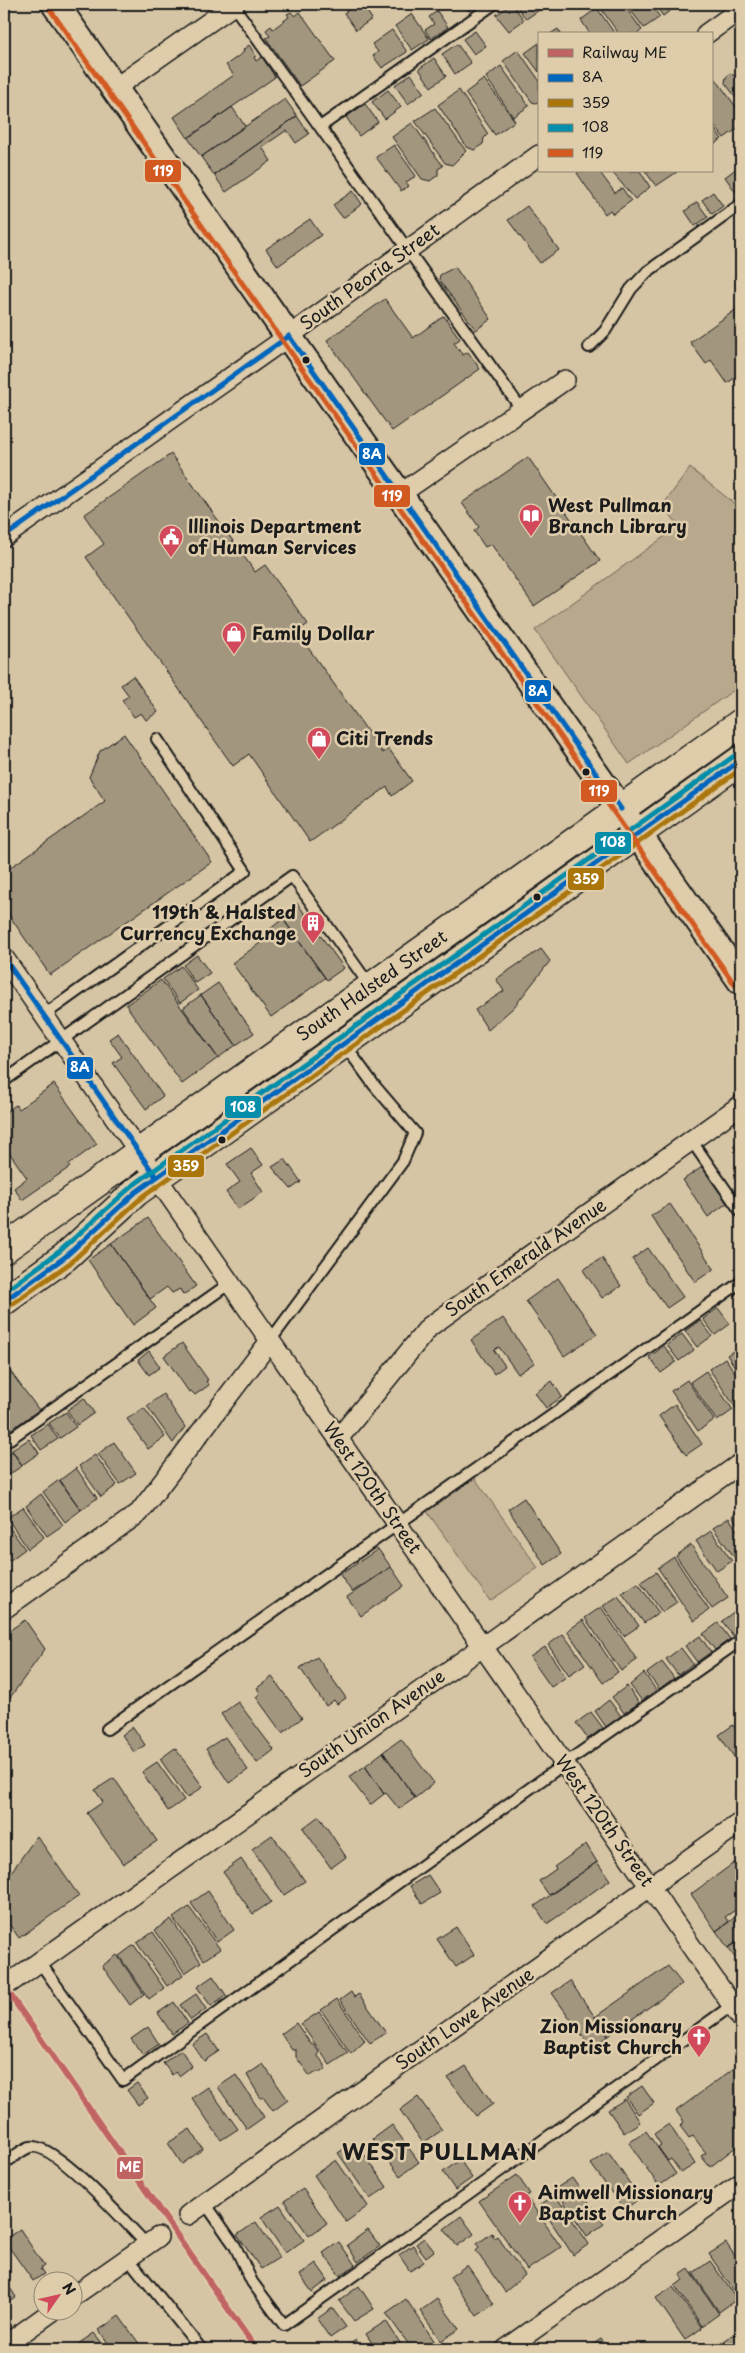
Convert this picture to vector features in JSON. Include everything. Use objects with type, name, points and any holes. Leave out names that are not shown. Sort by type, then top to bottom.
[{"type":"main road","name":"South Halsted Street","points":[[4,1249],[741,723]]},
{"type":"main road","name":"South Halsted Street","points":[[4,1301],[65,1257],[136,1192],[156,1177],[741,760]]},
{"type":"street","points":[[55,4],[741,981]]},
{"type":"street","points":[[115,88],[234,4]]},
{"type":"street","points":[[709,32],[741,8]]},
{"type":"street","name":"South Peoria Street","points":[[4,537],[289,336],[538,156]]},
{"type":"street","points":[[400,494],[565,380]]},
{"type":"street","name":"West 120th Street","points":[[4,958],[564,1764],[738,2008]]},
{"type":"street","name":"South Emerald Avenue","points":[[338,1439],[429,1327],[741,1105]]},
{"type":"street","points":[[4,1609],[139,1513],[270,1341]]},
{"type":"street","name":"South Union Avenue","points":[[4,1987],[741,1463]]},
{"type":"street","name":"South Lowe Avenue","points":[[188,2215],[741,1822]]},
{"type":"street","points":[[506,2349],[741,2183]]},
{"type":"street","points":[[82,2291],[152,2241]]},
{"type":"street","points":[[4,2346],[40,2320]]},
{"type":"lane","points":[[234,4],[522,410]]},
{"type":"lane","points":[[320,127],[494,4]]},
{"type":"lane","points":[[589,347],[605,331],[631,289],[647,272],[741,204]]},
{"type":"lane","points":[[44,1015],[245,871],[157,739]]},
{"type":"lane","points":[[4,1081],[292,876],[371,987]]},
{"type":"lane","points":[[270,1341],[403,1161],[415,1133],[374,1085],[344,1044]]},
{"type":"lane","points":[[691,1140],[741,1212]]},
{"type":"lane","points":[[107,1729],[741,1282]]},
{"type":"lane","points":[[4,1443],[230,1283]]},
{"type":"lane","points":[[39,1961],[123,2080],[564,1764],[741,1640]]},
{"type":"lane","points":[[205,2203],[234,2246],[252,2282],[284,2325],[738,2008]]},
{"type":"lane","points":[[4,2164],[31,2147],[40,2148],[54,2155],[152,2241]]},
{"type":"lane","points":[[128,2258],[201,2349]]},
{"type":"shaded area","points":[[690,468],[741,509],[741,685],[629,764],[535,630],[679,526],[663,505]]},
{"type":"shaded area","points":[[474,1477],[538,1568],[490,1601],[426,1510]]},
{"type":"building","points":[[357,4],[362,4],[372,19],[356,30],[344,13]]},
{"type":"building","points":[[463,4],[479,4],[469,11]]},
{"type":"building","points":[[512,4],[524,20],[509,31],[496,15]]},
{"type":"building","points":[[515,4],[539,4],[542,8],[526,19]]},
{"type":"building","points":[[601,4],[623,4],[642,30],[640,32],[618,32],[599,6]]},
{"type":"building","points":[[626,4],[650,4],[660,17],[644,28]]},
{"type":"building","points":[[654,4],[679,4],[663,16]]},
{"type":"building","points":[[597,8],[614,32],[589,32],[581,20]]},
{"type":"building","points":[[437,11],[448,27],[431,39],[425,30],[434,24],[429,17]]},
{"type":"building","points":[[291,12],[295,16],[300,12],[335,61],[300,86],[266,38],[270,36],[266,30],[271,26],[273,29],[289,17],[287,14]]},
{"type":"building","points":[[412,14],[429,39],[412,50],[395,26]]},
{"type":"building","points":[[392,30],[407,52],[382,68],[373,56],[378,52],[372,44]]},
{"type":"building","points":[[475,31],[486,46],[474,54],[463,39]]},
{"type":"building","points":[[457,44],[471,63],[455,74],[442,54]]},
{"type":"building","points":[[538,44],[538,71],[525,53]]},
{"type":"building","points":[[249,45],[256,56],[254,57],[256,61],[262,57],[275,77],[188,138],[174,117],[234,75],[226,65],[244,52],[243,50]]},
{"type":"building","points":[[518,50],[538,79],[538,102],[532,102],[503,61]]},
{"type":"building","points":[[434,58],[446,76],[431,87],[419,69]]},
{"type":"building","points":[[501,66],[529,106],[513,117],[486,77]]},
{"type":"building","points":[[741,70],[741,104],[725,83],[726,77],[731,73],[734,76]]},
{"type":"building","points":[[411,74],[424,92],[408,104],[395,85]]},
{"type":"building","points":[[713,75],[741,114],[741,126],[724,138],[712,122]]},
{"type":"building","points":[[484,79],[515,121],[495,135],[465,93]]},
{"type":"building","points":[[388,90],[401,107],[385,119],[372,102]]},
{"type":"building","points":[[459,90],[488,134],[484,138],[483,144],[474,150],[467,147],[438,105]]},
{"type":"building","points":[[285,99],[297,116],[214,175],[201,157]]},
{"type":"building","points":[[365,104],[378,122],[359,136],[346,117]]},
{"type":"building","points":[[232,107],[245,126],[201,157],[188,138]]},
{"type":"building","points":[[435,108],[466,151],[452,165],[445,163],[415,121]]},
{"type":"building","points":[[297,116],[309,134],[296,143],[287,130],[262,147],[271,161],[226,192],[214,175]]},
{"type":"building","points":[[412,123],[443,166],[438,169],[438,175],[430,181],[422,179],[392,137]]},
{"type":"building","points":[[712,125],[722,139],[712,145]]},
{"type":"building","points":[[394,145],[416,176],[406,182],[409,186],[401,191],[376,157]]},
{"type":"building","points":[[741,165],[741,191],[737,194],[725,177]]},
{"type":"building","points":[[600,172],[615,193],[622,188],[631,201],[613,214],[610,210],[605,214],[577,173]]},
{"type":"building","points":[[612,172],[641,172],[650,187],[635,199]]},
{"type":"building","points":[[646,172],[677,172],[656,186]]},
{"type":"building","points":[[353,191],[362,204],[343,218],[333,205]]},
{"type":"building","points":[[713,192],[723,206],[712,214],[702,200]]},
{"type":"building","points":[[697,202],[708,217],[695,226],[685,211]]},
{"type":"building","points":[[527,206],[559,250],[540,263],[508,220]]},
{"type":"building","points":[[310,219],[321,235],[278,266],[266,249]]},
{"type":"building","points":[[455,267],[491,319],[476,330],[439,280],[440,275]]},
{"type":"building","points":[[385,299],[413,338],[444,316],[460,339],[454,343],[463,355],[468,352],[480,369],[392,431],[327,340]]},
{"type":"building","points":[[741,306],[741,374],[727,383],[711,360],[706,364],[690,342]]},
{"type":"building","points":[[171,454],[255,572],[265,565],[308,624],[297,632],[383,753],[389,749],[412,781],[392,796],[387,787],[310,842],[249,754],[233,766],[86,557],[104,544],[84,515]]},
{"type":"building","name":"West Pullman Branch Library","points":[[528,457],[600,561],[534,606],[491,544],[485,547],[474,531],[479,527],[462,503]]},
{"type":"building","points":[[133,676],[158,712],[146,720],[141,713],[134,717],[122,700],[129,696],[121,685]]},
{"type":"building","points":[[124,734],[212,862],[50,975],[4,908],[4,872],[105,801],[89,777],[100,751]]},
{"type":"building","name":"119th & Halsted Currency Exchange","points":[[297,903],[344,968],[327,980],[283,919],[282,914]]},
{"type":"building","points":[[283,919],[325,978],[271,1017],[232,963],[270,936],[266,932]]},
{"type":"building","points":[[541,949],[550,961],[514,1007],[488,1030],[475,1010],[504,991],[496,979]]},
{"type":"building","points":[[197,955],[210,973],[195,983],[183,965]]},
{"type":"building","points":[[181,966],[198,990],[180,1003],[163,979]]},
{"type":"building","points":[[161,980],[218,1058],[182,1084],[126,1005]]},
{"type":"building","points":[[218,983],[254,1033],[236,1045],[201,995]]},
{"type":"building","points":[[201,995],[236,1045],[218,1058],[183,1008]]},
{"type":"building","points":[[118,1033],[163,1096],[146,1109],[113,1063],[122,1057],[109,1039]]},
{"type":"building","points":[[54,1084],[97,1144],[68,1165],[70,1167],[22,1200],[14,1188],[27,1178],[4,1145],[4,1113],[16,1105],[19,1109]]},
{"type":"building","points":[[741,1140],[741,1157],[733,1146]]},
{"type":"building","points":[[251,1148],[263,1165],[251,1173],[263,1192],[238,1209],[226,1192],[240,1182],[227,1164]]},
{"type":"building","points":[[285,1159],[301,1182],[291,1189],[272,1167]]},
{"type":"building","points":[[702,1167],[727,1203],[708,1217],[683,1180]]},
{"type":"building","points":[[670,1204],[714,1269],[695,1282],[651,1216]]},
{"type":"building","points":[[148,1218],[196,1286],[183,1295],[180,1289],[172,1293],[167,1287],[150,1299],[111,1244]]},
{"type":"building","points":[[111,1244],[156,1308],[133,1325],[88,1260]]},
{"type":"building","points":[[648,1248],[683,1297],[667,1308],[632,1259]]},
{"type":"building","points":[[602,1258],[621,1286],[602,1298],[583,1270]]},
{"type":"building","points":[[558,1278],[597,1334],[564,1356],[526,1301]]},
{"type":"building","points":[[718,1308],[730,1324],[715,1335],[703,1319]]},
{"type":"building","points":[[503,1318],[534,1363],[518,1374],[499,1347],[494,1350],[505,1366],[494,1374],[471,1340]]},
{"type":"building","points":[[700,1320],[712,1336],[697,1347],[685,1331]]},
{"type":"building","points":[[682,1334],[694,1350],[679,1361],[667,1345]]},
{"type":"building","points":[[182,1343],[208,1380],[206,1381],[209,1385],[195,1395],[191,1391],[189,1392],[164,1356]]},
{"type":"building","points":[[664,1346],[676,1362],[661,1373],[649,1357]]},
{"type":"building","points":[[741,1346],[741,1376],[727,1355]]},
{"type":"building","points":[[149,1351],[160,1367],[149,1375],[138,1360]]},
{"type":"building","points":[[725,1358],[741,1381],[741,1405],[736,1408],[709,1369]]},
{"type":"building","points":[[4,1363],[39,1410],[6,1433],[4,1431]]},
{"type":"building","points":[[706,1371],[733,1410],[717,1421],[690,1382]]},
{"type":"building","points":[[687,1380],[714,1420],[698,1431],[671,1391]]},
{"type":"building","points":[[552,1381],[562,1397],[546,1408],[535,1393]]},
{"type":"building","points":[[163,1394],[185,1427],[173,1443],[147,1406]]},
{"type":"building","points":[[84,1398],[94,1413],[77,1425],[67,1410]]},
{"type":"building","points":[[675,1404],[702,1444],[686,1455],[659,1416]]},
{"type":"building","points":[[144,1408],[165,1437],[148,1449],[127,1419]]},
{"type":"building","points":[[66,1412],[76,1427],[60,1438],[49,1423]]},
{"type":"building","points":[[48,1424],[58,1439],[41,1450],[31,1435]]},
{"type":"building","points":[[29,1439],[39,1453],[22,1465],[12,1450]]},
{"type":"building","points":[[114,1442],[136,1473],[120,1484],[98,1454]]},
{"type":"building","points":[[12,1451],[22,1466],[5,1477],[4,1456]]},
{"type":"building","points":[[95,1455],[117,1485],[101,1497],[79,1466]]},
{"type":"building","points":[[76,1468],[97,1498],[81,1510],[60,1480]]},
{"type":"building","points":[[59,1480],[81,1510],[65,1522],[43,1492]]},
{"type":"building","points":[[41,1494],[63,1525],[47,1536],[26,1506]]},
{"type":"building","points":[[524,1498],[561,1554],[545,1565],[508,1509]]},
{"type":"building","points":[[23,1507],[44,1537],[28,1549],[7,1518]]},
{"type":"building","points":[[741,1509],[741,1530],[732,1516]]},
{"type":"building","points":[[729,1518],[741,1536],[741,1554],[735,1558],[713,1528]]},
{"type":"building","points":[[4,1520],[25,1549],[9,1561],[4,1553]]},
{"type":"building","points":[[711,1531],[732,1561],[717,1571],[696,1541]]},
{"type":"building","points":[[691,1545],[728,1598],[712,1609],[676,1556]]},
{"type":"building","points":[[378,1549],[391,1567],[352,1592],[340,1575]]},
{"type":"building","points":[[674,1557],[709,1610],[694,1621],[658,1568]]},
{"type":"building","points":[[391,1567],[404,1586],[361,1616],[347,1597]]},
{"type":"building","points":[[656,1572],[677,1602],[662,1612],[641,1582]]},
{"type":"building","points":[[638,1583],[659,1613],[644,1623],[622,1593]]},
{"type":"building","points":[[618,1596],[639,1626],[624,1636],[603,1606]]},
{"type":"building","points":[[601,1607],[637,1660],[621,1671],[585,1618]]},
{"type":"building","points":[[736,1610],[741,1617],[741,1632],[734,1637],[722,1621]]},
{"type":"building","points":[[25,1620],[45,1649],[4,1706],[4,1634]]},
{"type":"building","points":[[583,1620],[618,1672],[603,1683],[567,1631]]},
{"type":"building","points":[[718,1623],[730,1639],[715,1650],[703,1634]]},
{"type":"building","points":[[563,1634],[585,1664],[569,1675],[548,1645]]},
{"type":"building","points":[[700,1636],[711,1652],[697,1662],[685,1646]]},
{"type":"building","points":[[545,1647],[566,1677],[551,1687],[530,1657]]},
{"type":"building","points":[[681,1648],[693,1664],[678,1675],[666,1659]]},
{"type":"building","points":[[317,1657],[346,1698],[337,1704],[334,1700],[326,1706],[300,1668]]},
{"type":"building","points":[[662,1662],[674,1678],[659,1689],[647,1673]]},
{"type":"building","points":[[644,1673],[656,1690],[642,1701],[630,1685]]},
{"type":"building","points":[[272,1677],[302,1718],[282,1733],[256,1697],[260,1693],[257,1688]]},
{"type":"building","points":[[627,1686],[639,1703],[624,1713],[612,1697]]},
{"type":"building","points":[[609,1700],[621,1716],[606,1727],[595,1711]]},
{"type":"building","points":[[238,1702],[274,1750],[257,1763],[221,1714]]},
{"type":"building","points":[[591,1712],[603,1728],[588,1739],[576,1723]]},
{"type":"building","points":[[733,1725],[741,1737],[741,1767],[719,1735]]},
{"type":"building","points":[[133,1727],[145,1745],[134,1752],[122,1735]]},
{"type":"building","points":[[225,1737],[248,1770],[229,1783],[206,1749]]},
{"type":"building","points":[[401,1739],[434,1783],[415,1798],[383,1752]]},
{"type":"building","points":[[175,1748],[203,1787],[187,1798],[160,1759]]},
{"type":"building","points":[[383,1752],[415,1798],[399,1809],[386,1793],[384,1794],[365,1766]]},
{"type":"building","points":[[157,1762],[184,1800],[168,1811],[142,1772]]},
{"type":"building","points":[[365,1766],[384,1794],[370,1805],[349,1777]]},
{"type":"building","points":[[114,1778],[157,1841],[123,1864],[87,1813],[103,1802],[95,1790]]},
{"type":"building","points":[[319,1816],[346,1857],[331,1868],[303,1828]]},
{"type":"building","points":[[272,1835],[305,1881],[284,1895],[252,1849]]},
{"type":"building","points":[[37,1836],[79,1896],[19,1938],[4,1917],[4,1882]]},
{"type":"building","points":[[586,1844],[597,1862],[549,1895],[539,1881],[556,1869],[554,1867]]},
{"type":"building","points":[[741,1858],[741,1906],[725,1917],[729,1922],[716,1931],[691,1894]]},
{"type":"building","points":[[241,1859],[271,1902],[253,1914],[223,1872]]},
{"type":"building","points":[[597,1862],[610,1880],[547,1924],[535,1906]]},
{"type":"building","points":[[428,1875],[440,1893],[422,1904],[410,1886]]},
{"type":"building","points":[[208,1891],[234,1930],[217,1942],[191,1903]]},
{"type":"building","points":[[189,1907],[220,1949],[204,1960],[173,1918]]},
{"type":"building","points":[[741,1913],[741,1939],[728,1948],[716,1931]]},
{"type":"building","points":[[171,1919],[201,1962],[185,1973],[155,1930]]},
{"type":"building","points":[[456,1927],[474,1955],[456,1967],[437,1939]]},
{"type":"building","points":[[153,1932],[183,1975],[167,1986],[137,1943]]},
{"type":"building","points":[[741,1939],[741,1966],[728,1948]]},
{"type":"building","points":[[134,1945],[164,1988],[149,1999],[119,1956]]},
{"type":"building","points":[[117,1955],[144,1994],[130,2005],[102,1966]]},
{"type":"building","points":[[668,1966],[682,1984],[608,2036],[595,2017]]},
{"type":"building","points":[[213,1976],[226,1995],[211,2006],[197,1987]]},
{"type":"building","points":[[570,1981],[608,2036],[591,2048],[552,1993]]},
{"type":"building","points":[[351,1992],[354,1997],[359,1994],[386,2033],[370,2043],[340,2000]]},
{"type":"building","points":[[196,1994],[206,2009],[191,2020],[180,2005]]},
{"type":"building","points":[[337,1999],[365,2041],[351,2054],[321,2010]]},
{"type":"building","points":[[174,2002],[188,2023],[172,2034],[158,2013]]},
{"type":"building","points":[[319,2012],[348,2053],[330,2065],[301,2024]]},
{"type":"building","points":[[296,2023],[319,2052],[318,2056],[325,2065],[325,2069],[321,2072],[310,2076],[296,2057],[296,2050],[292,2050],[281,2034]]},
{"type":"building","points":[[148,2027],[159,2044],[143,2055],[131,2039]]},
{"type":"building","points":[[207,2034],[219,2051],[204,2061],[192,2044]]},
{"type":"building","points":[[181,2050],[192,2066],[179,2076],[176,2072],[172,2075],[163,2063]]},
{"type":"building","points":[[263,2064],[288,2100],[273,2111],[263,2097],[261,2099],[247,2075]]},
{"type":"building","points":[[466,2066],[493,2104],[476,2116],[448,2078]]},
{"type":"building","points":[[737,2066],[741,2072],[741,2143],[710,2167],[701,2156],[706,2153],[693,2136],[689,2138],[680,2126],[684,2122],[676,2111]]},
{"type":"building","points":[[236,2075],[264,2117],[247,2129],[218,2087]]},
{"type":"building","points":[[137,2083],[148,2098],[138,2105],[127,2090]]},
{"type":"building","points":[[642,2086],[654,2103],[638,2114],[626,2097]]},
{"type":"building","points":[[208,2087],[238,2129],[221,2140],[192,2098]]},
{"type":"building","points":[[418,2097],[442,2130],[423,2143],[400,2110]]},
{"type":"building","points":[[625,2099],[640,2122],[624,2133],[608,2110]]},
{"type":"building","points":[[669,2124],[695,2164],[681,2173],[671,2159],[668,2161],[658,2147],[661,2145],[654,2134]]},
{"type":"building","points":[[392,2125],[419,2162],[400,2176],[373,2139]]},
{"type":"building","points":[[190,2129],[203,2149],[182,2164],[168,2143]]},
{"type":"building","points":[[646,2131],[676,2174],[659,2186],[629,2143]]},
{"type":"building","points":[[355,2141],[387,2187],[370,2199],[338,2153]]},
{"type":"building","points":[[608,2152],[640,2198],[624,2210],[591,2164]]},
{"type":"building","points":[[336,2160],[368,2206],[346,2222],[314,2175]]},
{"type":"building","points":[[460,2160],[472,2178],[455,2190],[443,2172]]},
{"type":"building","name":"Aimwell Missionary Baptist Church","points":[[517,2175],[530,2194],[526,2196],[561,2247],[527,2270],[479,2201]]},
{"type":"building","points":[[572,2178],[604,2224],[587,2236],[555,2189]]},
{"type":"building","points":[[303,2189],[327,2223],[309,2236],[284,2201]]},
{"type":"building","points":[[555,2195],[589,2244],[573,2255],[540,2205]]},
{"type":"building","points":[[4,2205],[9,2213],[4,2216]]},
{"type":"building","points":[[280,2205],[304,2240],[285,2253],[261,2217]]},
{"type":"building","points":[[461,2216],[474,2234],[457,2246],[444,2229]]},
{"type":"building","points":[[256,2222],[280,2257],[261,2269],[237,2235]]},
{"type":"building","points":[[20,2229],[44,2266],[41,2270],[32,2270],[32,2280],[4,2240]]},
{"type":"building","points":[[368,2230],[380,2246],[358,2262],[347,2245]]},
{"type":"building","points":[[492,2233],[494,2238],[497,2236],[525,2275],[505,2292],[476,2251],[479,2248],[477,2244]]},
{"type":"building","points":[[424,2238],[434,2251],[426,2257],[416,2244]]},
{"type":"building","points":[[339,2242],[355,2265],[340,2276],[323,2253]]},
{"type":"building","points":[[726,2243],[741,2265],[741,2295],[738,2297],[709,2254]]},
{"type":"building","points":[[413,2245],[424,2262],[410,2271],[399,2255]]},
{"type":"building","points":[[710,2261],[737,2299],[719,2312],[693,2273]]},
{"type":"building","points":[[316,2263],[328,2280],[312,2292],[300,2275]]},
{"type":"building","points":[[467,2265],[494,2304],[477,2316],[450,2277]]},
{"type":"building","points":[[689,2269],[719,2314],[702,2326],[675,2286],[683,2280],[680,2275]]},
{"type":"building","points":[[4,2279],[16,2297],[4,2306]]},
{"type":"building","points":[[359,2286],[374,2309],[354,2321],[339,2301]]},
{"type":"building","points":[[673,2287],[702,2328],[685,2340],[656,2298]]},
{"type":"building","points":[[406,2299],[437,2345],[431,2349],[412,2349],[386,2313]]},
{"type":"building","points":[[437,2299],[459,2329],[441,2341],[420,2311]]},
{"type":"building","points":[[332,2308],[346,2327],[330,2338],[317,2319]]},
{"type":"building","points":[[119,2316],[143,2349],[112,2349],[99,2330]]},
{"type":"building","points":[[386,2321],[404,2349],[376,2349],[366,2334]]},
{"type":"building","points":[[94,2333],[107,2349],[82,2349],[78,2344]]},
{"type":"building","points":[[734,2334],[741,2343],[741,2349],[719,2349],[717,2346]]},
{"type":"building","points":[[601,2339],[609,2349],[586,2349]]},
{"type":"building","points":[[356,2340],[362,2349],[343,2349]]},
{"type":"rail line","name":"ME","points":[[4,1986],[256,2349]]},
{"type":"transit line","name":"119","points":[[49,8],[735,985]]},
{"type":"transit line","name":"8A","points":[[289,336],[621,809]]},
{"type":"transit line","name":"8A","points":[[4,537],[289,336]]},
{"type":"transit line","name":"108","points":[[4,1292],[60,1251],[132,1186],[737,754]]},
{"type":"transit line","name":"8A","points":[[4,1301],[65,1257],[136,1192],[741,760]]},
{"type":"transit line","name":"359","points":[[8,1307],[70,1263],[141,1198],[741,769]]},
{"type":"transit line","name":"8A","points":[[4,958],[156,1177]]},
{"type":"place","name":"West Pullman Branch Library","points":[[531,537]]},
{"type":"place","name":"Illinois Department of Human Services","points":[[171,558]]},
{"type":"place","name":"Family Dollar","points":[[234,655]]},
{"type":"place","name":"Citi Trends","points":[[319,760]]},
{"type":"place","name":"119th & Halsted Currency Exchange","points":[[313,944]]},
{"type":"place","name":"Zion Missionary Baptist Church","points":[[699,2058]]},
{"type":"place","name":"Aimwell Missionary Baptist Church","points":[[520,2224]]},
{"type":"district","name":"WEST PULLMAN","points":[[440,2152]]}]
